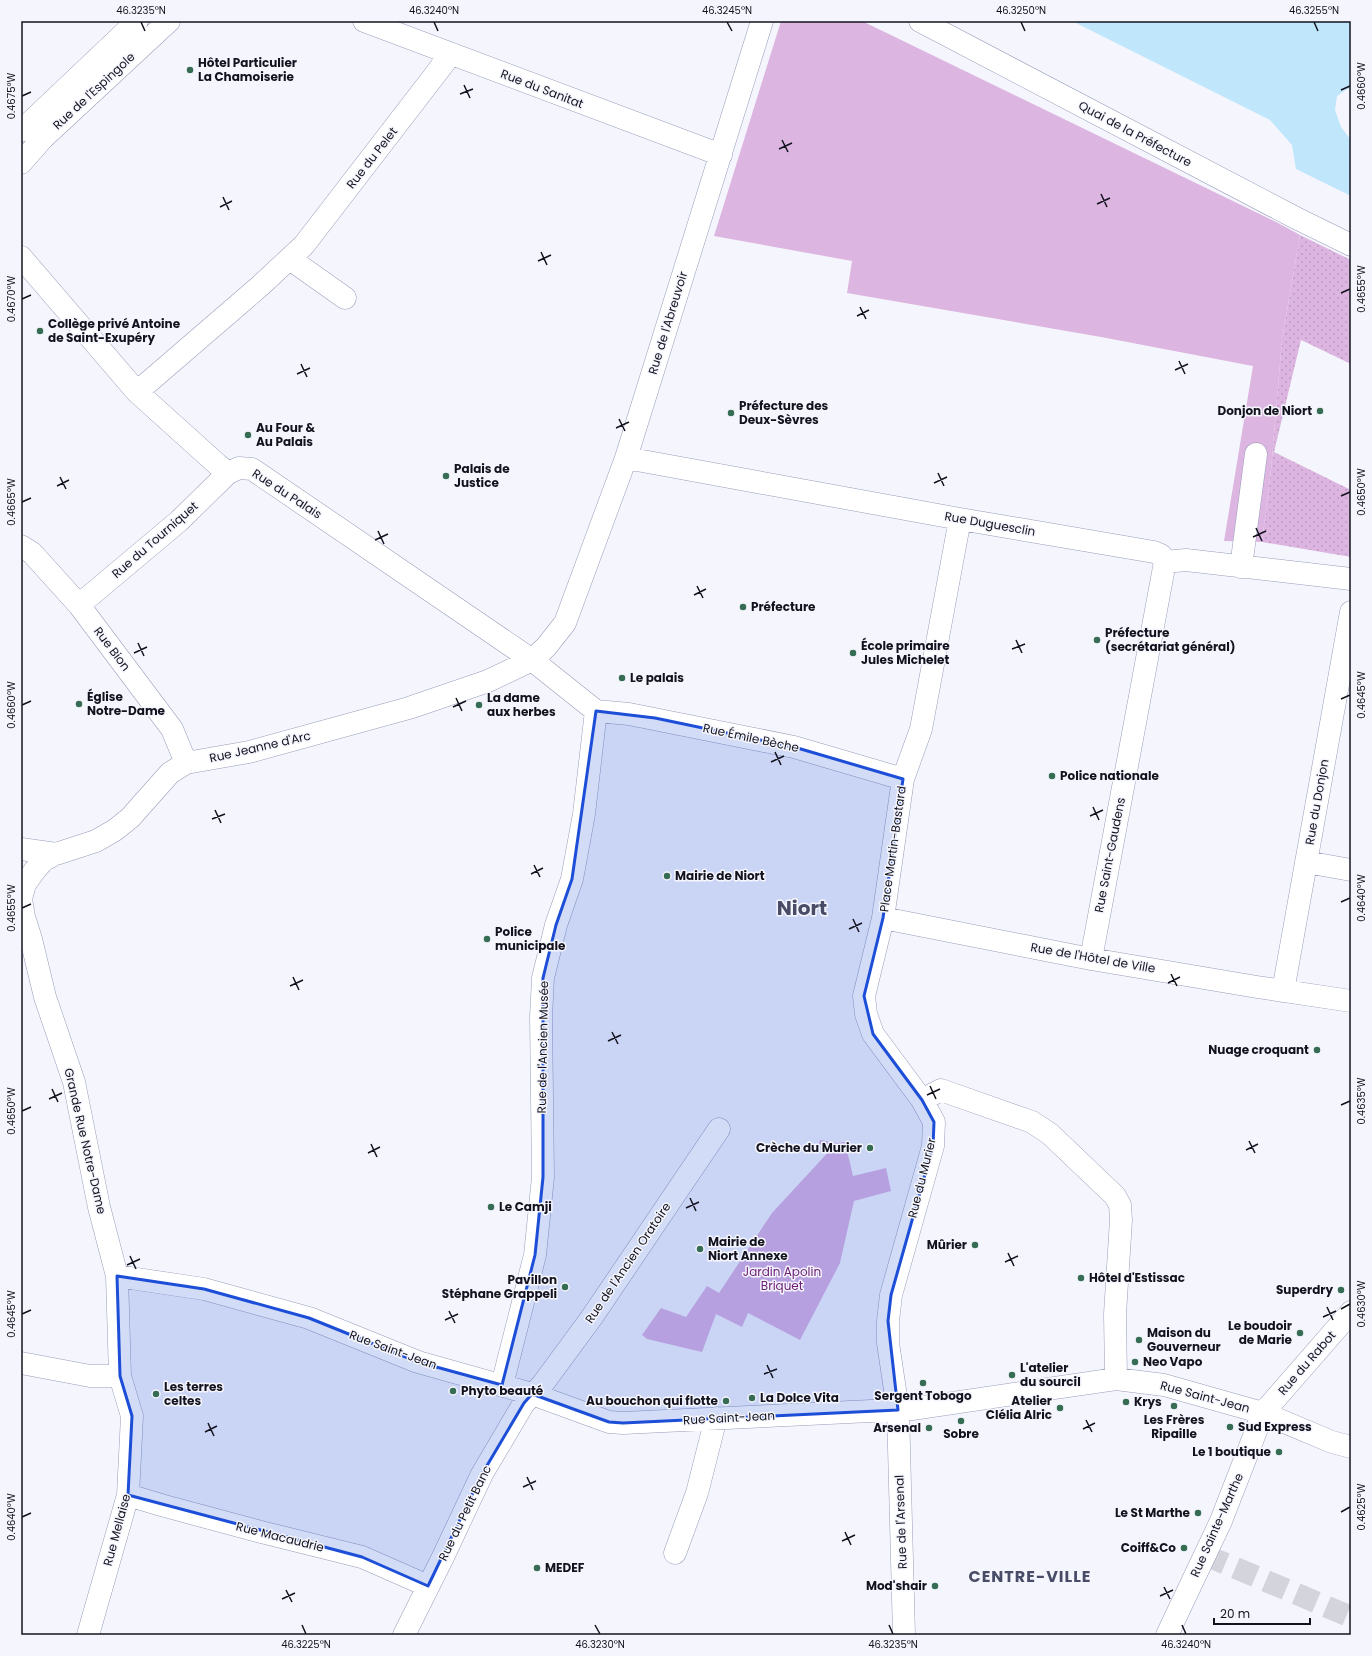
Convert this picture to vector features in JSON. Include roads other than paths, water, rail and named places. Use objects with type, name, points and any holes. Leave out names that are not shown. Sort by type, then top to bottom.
[{"type":"street","name":"Rue de l'Espingole","points":[[21,130],[137,21]]},
{"type":"street","name":"Rue de l'Espingole","points":[[21,163],[43,138],[169,21]]},
{"type":"street","name":"Rue du Sanitat","points":[[364,21],[721,155]]},
{"type":"street","name":"Rue de l'Abreuvoir","points":[[532,660],[546,647],[565,623],[626,458],[762,21]]},
{"type":"street","name":"Quai de la Préfecture","points":[[920,21],[1296,218],[1351,245]]},
{"type":"street","name":"Rue du Pelet","points":[[137,392],[290,259],[304,245],[450,54]]},
{"type":"street","points":[[21,256],[137,392],[228,473]]},
{"type":"street","points":[[290,259],[345,298]]},
{"type":"street","points":[[1241,567],[1256,454]]},
{"type":"street","name":"Rue Duguesclin","points":[[626,458],[960,519],[1154,552],[1161,555],[1165,562]]},
{"type":"street","name":"Rue du Palais","points":[[228,473],[239,468],[252,469],[493,632],[532,660],[596,711]]},
{"type":"street","name":"Rue du Tourniquet","points":[[79,605],[179,521],[228,473]]},
{"type":"street","name":"Place Martin-Bastard","points":[[883,918],[903,779],[920,729],[960,519]]},
{"type":"street","name":"Rue Bion","points":[[21,546],[32,553],[79,605],[172,729],[186,763]]},
{"type":"street","points":[[1165,562],[1186,560],[1351,579]]},
{"type":"street","name":"Rue Saint-Gaudens","points":[[1091,959],[1165,562]]},
{"type":"street","name":"Rue du Donjon","points":[[1283,991],[1351,612]]},
{"type":"street","name":"Rue Jeanne d'Arc","points":[[56,854],[96,841],[115,830],[130,818],[170,774],[186,763],[249,752],[409,708],[488,681],[532,660]]},
{"type":"street","name":"Rue Émile Bèche","points":[[596,711],[629,714],[794,747],[903,779]]},
{"type":"street","name":"Rue de l'Ancien Musée","points":[[502,1385],[535,1254],[543,1177],[541,1017],[543,978],[556,925],[572,878],[584,814],[596,711]]},
{"type":"street","points":[[21,849],[56,854]]},
{"type":"street","name":"Grande Rue Notre-Dame","points":[[56,854],[44,860],[35,870],[25,884],[21,900],[45,997],[74,1082],[99,1207],[117,1276],[120,1376]]},
{"type":"street","points":[[1306,862],[1351,870]]},
{"type":"street","name":"Rue de l'Hôtel de Ville","points":[[883,918],[1091,959],[1351,1001]]},
{"type":"street","name":"Rue du Murier","points":[[883,918],[864,996],[866,1014],[873,1034],[922,1100],[934,1122],[933,1146],[891,1295],[888,1321],[888,1344],[898,1410]]},
{"type":"street","points":[[922,1100],[941,1090],[1032,1122],[1050,1134],[1115,1196],[1120,1205],[1121,1220],[1115,1314],[1116,1379]]},
{"type":"street","name":"Rue de l'Ancien Oratoire","points":[[532,1394],[542,1385],[592,1317],[719,1128]]},
{"type":"street","name":"Rue Saint-Jean","points":[[117,1276],[204,1289],[309,1318],[418,1362],[532,1394],[609,1422],[623,1423],[912,1409],[1116,1379],[1164,1385],[1263,1413],[1332,1442],[1351,1447]]},
{"type":"street","name":"Rue du Rabot","points":[[1263,1413],[1351,1312]]},
{"type":"street","points":[[21,1363],[90,1376],[120,1376]]},
{"type":"street","name":"Rue Mellaise","points":[[88,1635],[128,1495],[132,1416],[120,1376]]},
{"type":"street","name":"Rue du Petit Banc","points":[[404,1635],[482,1474],[524,1403],[532,1394]]},
{"type":"street","name":"Rue de l'Arsenal","points":[[898,1410],[904,1635]]},
{"type":"street","name":"Rue Sainte-Marthe","points":[[1167,1635],[1221,1522],[1263,1413]]},
{"type":"street","points":[[675,1553],[697,1493],[716,1418]]},
{"type":"street","name":"Rue Macaudrie","points":[[128,1495],[235,1525],[362,1557],[428,1586]]},
{"type":"water","points":[[1072,21],[1351,21],[1351,89],[1347,89],[1337,96],[1335,110],[1341,127],[1351,140],[1351,196],[1296,169],[1292,145],[1270,120]]},
{"type":"tunnel","points":[[1205,1555],[1351,1617]]},
{"type":"place","name":"Hôtel Particulier La Chamoiserie","points":[[190,70]]},
{"type":"place","name":"Collège privé Antoine de Saint-Exupéry","points":[[40,331]]},
{"type":"place","name":"Donjon de Niort","points":[[1320,411]]},
{"type":"place","name":"Préfecture des Deux-Sèvres","points":[[731,413]]},
{"type":"place","name":"Au Four & Au Palais","points":[[248,435]]},
{"type":"place","name":"Palais de Justice","points":[[446,476]]},
{"type":"place","name":"Préfecture","points":[[743,607]]},
{"type":"place","name":"Préfecture (secrétariat général)","points":[[1097,640]]},
{"type":"place","name":"École primaire Jules Michelet","points":[[853,653]]},
{"type":"place","name":"Le palais","points":[[622,678]]},
{"type":"place","name":"Église Notre-Dame","points":[[79,704]]},
{"type":"place","name":"La dame aux herbes","points":[[479,705]]},
{"type":"place","name":"Police nationale","points":[[1052,776]]},
{"type":"place","name":"Mairie de Niort","points":[[667,876]]},
{"type":"place","name":"Police municipale","points":[[487,939]]},
{"type":"place","name":"Nuage croquant","points":[[1317,1050]]},
{"type":"place","name":"Crèche du Murier","points":[[870,1148]]},
{"type":"place","name":"Le Camji","points":[[491,1207]]},
{"type":"place","name":"Mûrier","points":[[975,1245]]},
{"type":"place","name":"Mairie de Niort Annexe","points":[[700,1249]]},
{"type":"place","name":"Hôtel d'Estissac","points":[[1081,1278]]},
{"type":"place","name":"Pavillon Stéphane Grappeli","points":[[565,1287]]},
{"type":"place","name":"Superdry","points":[[1341,1290]]},
{"type":"place","name":"Le boudoir de Marie","points":[[1300,1333]]},
{"type":"place","name":"Maison du Gouverneur","points":[[1139,1340]]},
{"type":"place","name":"Neo Vapo","points":[[1135,1362]]},
{"type":"place","name":"L'atelier du sourcil","points":[[1012,1375]]},
{"type":"place","name":"Sergent Tobogo","points":[[923,1383]]},
{"type":"place","name":"Phyto beauté","points":[[453,1391]]},
{"type":"place","name":"Les terres celtes","points":[[156,1394]]},
{"type":"place","name":"La Dolce Vita","points":[[752,1398]]},
{"type":"place","name":"Au bouchon qui flotte","points":[[726,1401]]},
{"type":"place","name":"Krys","points":[[1126,1402]]},
{"type":"place","name":"Les Frères Ripaille","points":[[1174,1406]]},
{"type":"place","name":"Atelier Clélia Alric","points":[[1060,1408]]},
{"type":"place","name":"Sobre","points":[[961,1421]]},
{"type":"place","name":"Sud Express","points":[[1230,1427]]},
{"type":"place","name":"Arsenal","points":[[929,1428]]},
{"type":"place","name":"Le 1 boutique","points":[[1279,1452]]},
{"type":"place","name":"Le St Marthe","points":[[1198,1513]]},
{"type":"place","name":"Coiff&Co","points":[[1184,1548]]},
{"type":"place","name":"MEDEF","points":[[537,1568]]},
{"type":"place","name":"Mod'shair","points":[[935,1586]]},
{"type":"district","name":"Niort","points":[[802,908]]},
{"type":"district","name":"CENTRE-VILLE","points":[[1030,1576]]},
{"type":"park label","name":"Jardin Apolin Briquet","points":[[782,1279]]}]
